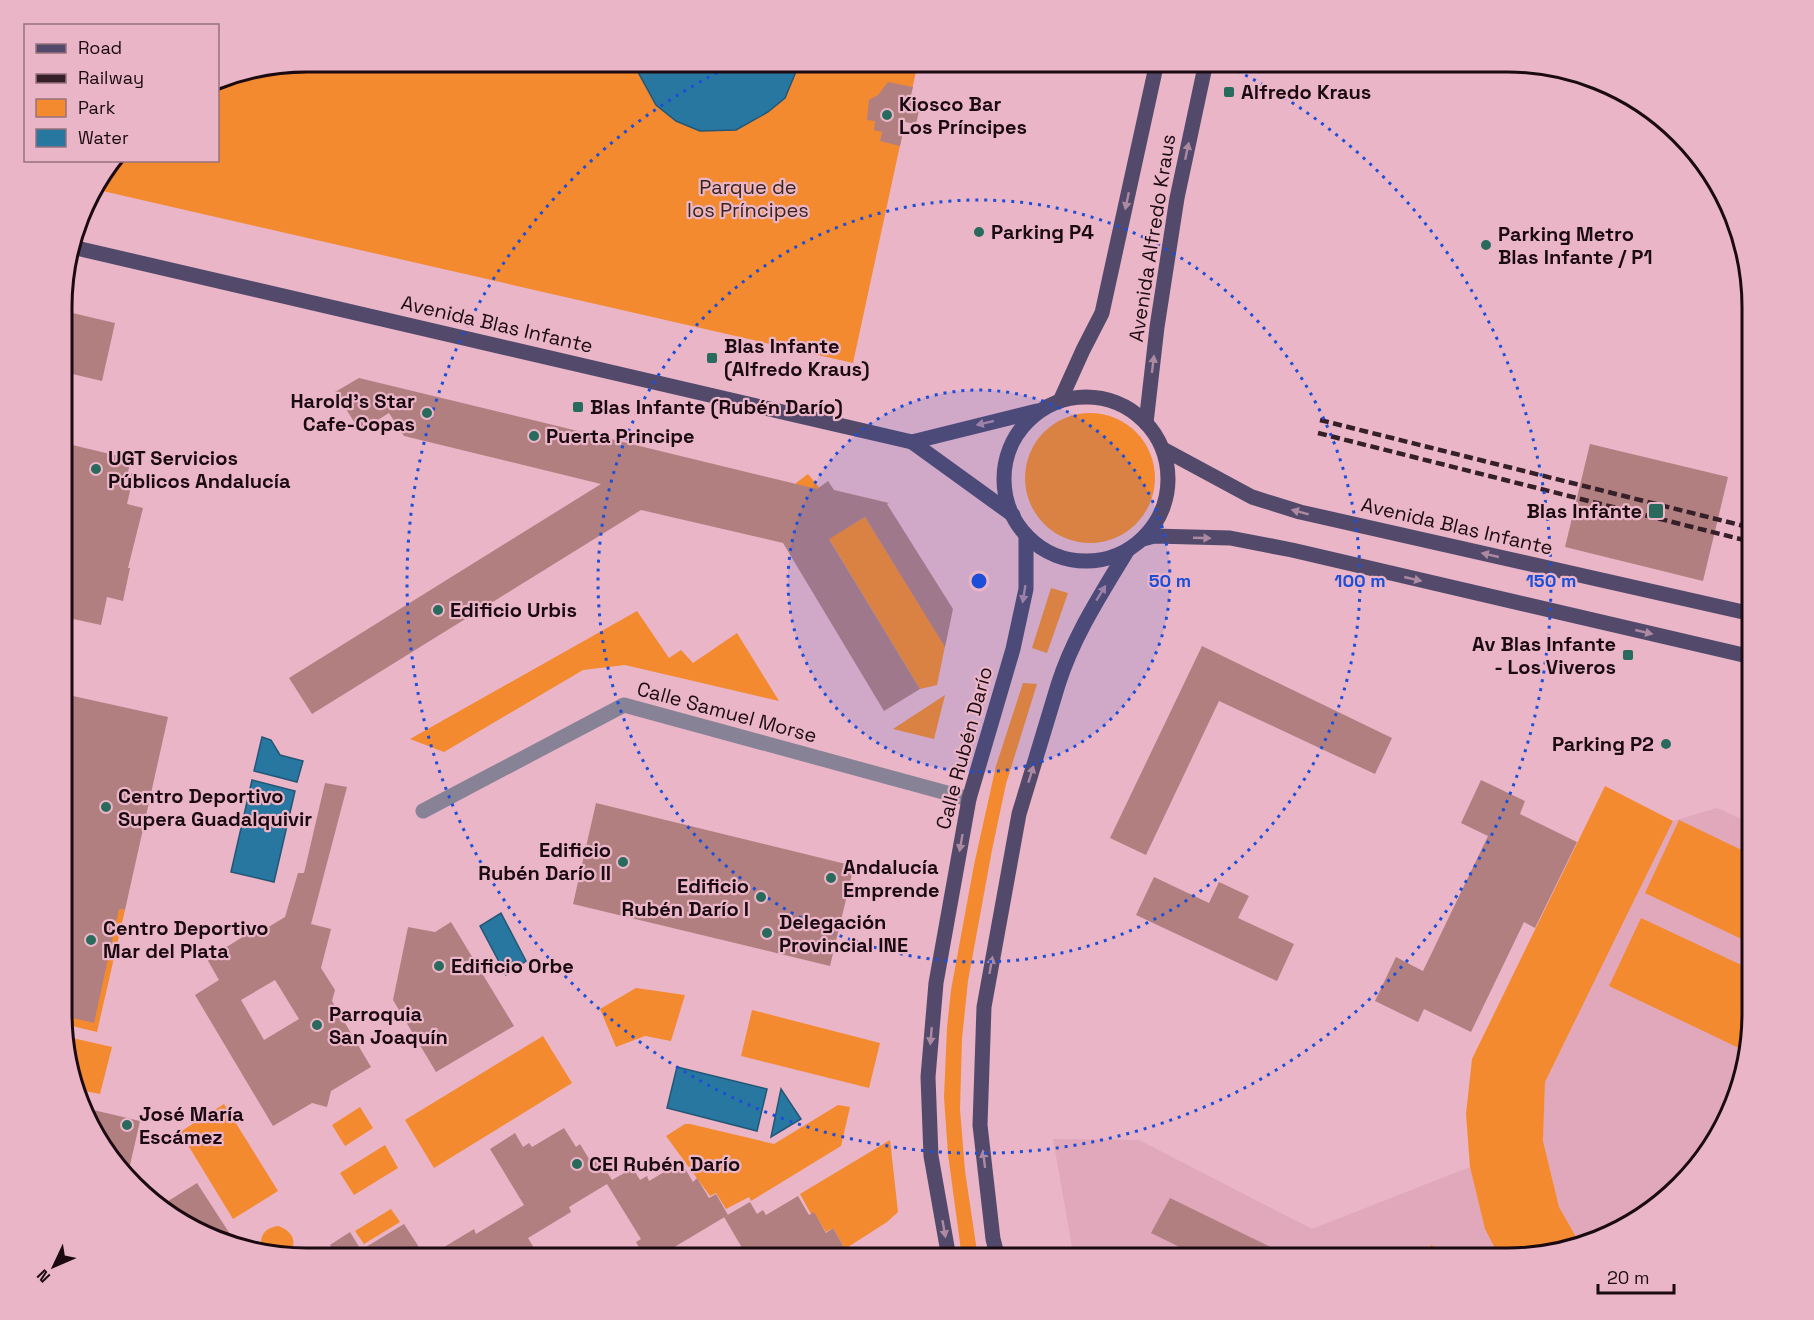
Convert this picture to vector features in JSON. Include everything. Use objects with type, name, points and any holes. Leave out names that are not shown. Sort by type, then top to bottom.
[{"type":"main road","name":"Avenida Alfredo Kraus","points":[[1060,401],[1102,314],[1155,72]]},
{"type":"main road","name":"Avenida Alfredo Kraus","points":[[1146,423],[1157,327],[1177,198],[1204,72]]},
{"type":"main road","name":"Avenida Blas Infante","points":[[79,249],[912,442]]},
{"type":"main road","points":[[1083,396],[1106,399],[1128,408],[1146,423],[1163,448],[1168,472],[1167,497],[1158,519],[1143,539],[1127,551],[1101,560],[1074,561],[1048,552],[1026,535],[1013,515],[1005,493],[1005,469],[1011,446],[1023,425],[1042,410],[1060,401],[1083,396]]},
{"type":"main road","points":[[912,442],[1042,410]]},
{"type":"main road","points":[[912,442],[1013,515]]},
{"type":"main road","name":"Avenida Blas Infante","points":[[1163,448],[1252,497],[1300,512],[1742,612]]},
{"type":"main road","name":"Calle Rubén Darío","points":[[948,1248],[931,1156],[928,1077],[936,983],[969,799],[1016,639],[1026,589],[1026,535]]},
{"type":"main road","points":[[1143,539],[1154,536],[1230,538],[1742,655]]},
{"type":"main road","points":[[995,1248],[980,1125],[984,1006],[1019,814],[1064,668],[1092,609],[1127,551]]},
{"type":"street","name":"Calle Samuel Morse","points":[[423,812],[624,705],[969,799]]},
{"type":"shaded area","points":[[1717,808],[1742,819],[1742,1013],[1740,1043],[1734,1074],[1718,1117],[1684,1168],[1662,1190],[1637,1208],[1611,1224],[1576,1238],[1559,1207],[1543,1141],[1545,1082],[1673,821]]},
{"type":"shaded area","points":[[1053,1139],[1139,1140],[1312,1229],[1470,1167],[1485,1229],[1495,1248],[1072,1248]]},
{"type":"green space","name":"Parque de los Príncipes","points":[[307,72],[916,72],[853,363],[103,191],[122,162],[219,162],[219,89],[246,80],[277,74]]},
{"type":"green space","points":[[1090,413],[1115,418],[1136,432],[1150,453],[1155,478],[1150,503],[1136,524],[1115,538],[1090,543],[1065,538],[1044,524],[1030,503],[1025,478],[1030,453],[1044,432],[1065,418]]},
{"type":"green space","points":[[808,474],[821,490],[845,529],[865,517],[945,646],[937,685],[920,689],[817,519],[796,496],[796,483]]},
{"type":"green space","points":[[1051,588],[1068,593],[1047,653],[1032,648]]},
{"type":"green space","points":[[637,611],[669,658],[681,650],[693,663],[737,633],[779,701],[625,665],[583,670],[444,752],[410,739]]},
{"type":"green space","points":[[1023,683],[1037,684],[1006,784],[968,981],[962,1039],[960,1109],[965,1171],[977,1248],[961,1248],[948,1154],[944,1097],[947,1028],[951,990],[974,865],[996,766]]},
{"type":"green space","points":[[945,695],[934,739],[893,729]]},
{"type":"green space","points":[[1605,786],[1673,821],[1545,1082],[1543,1141],[1559,1207],[1576,1238],[1537,1246],[1495,1248],[1485,1229],[1470,1167],[1466,1114],[1472,1059]]},
{"type":"green space","points":[[1679,820],[1742,850],[1742,939],[1645,893]]},
{"type":"green space","name":"Centro Deportivo Mar del Plata","points":[[72,898],[125,910],[97,1032],[73,1026]]},
{"type":"green space","points":[[1641,918],[1742,965],[1739,1048],[1609,986]]},
{"type":"green space","points":[[636,988],[685,995],[671,1041],[645,1036],[616,1047],[600,1009]]},
{"type":"green space","points":[[752,1010],[880,1043],[869,1088],[741,1056]]},
{"type":"green space","points":[[543,1036],[572,1083],[434,1168],[405,1120]]},
{"type":"green space","points":[[74,1038],[112,1047],[100,1094],[85,1091]]},
{"type":"green space","points":[[224,1104],[278,1191],[233,1219],[180,1132]]},
{"type":"green space","points":[[838,1105],[850,1107],[841,1146],[751,1201],[749,1197],[726,1209],[716,1193],[710,1196],[666,1136],[685,1124],[690,1124],[774,1144]]},
{"type":"green space","points":[[360,1107],[373,1128],[345,1146],[332,1125]]},
{"type":"green space","points":[[890,1140],[898,1212],[887,1222],[847,1248],[833,1228],[826,1232],[814,1213],[811,1214],[800,1194]]},
{"type":"green space","points":[[385,1145],[398,1168],[354,1195],[340,1173]]},
{"type":"green space","points":[[391,1209],[400,1222],[364,1244],[355,1231]]},
{"type":"green space","points":[[278,1226],[288,1231],[293,1239],[292,1247],[261,1243],[265,1232]]},
{"type":"water","points":[[638,72],[796,72],[785,98],[768,112],[736,130],[700,131],[676,121],[656,105]]},
{"type":"water","points":[[262,737],[271,740],[280,755],[303,761],[297,782],[254,771]]},
{"type":"water","points":[[252,780],[295,791],[274,882],[231,872]]},
{"type":"water","points":[[501,913],[526,961],[506,975],[480,926]]},
{"type":"water","points":[[677,1067],[767,1089],[757,1131],[667,1108]]},
{"type":"water","points":[[781,1089],[801,1119],[771,1137]]},
{"type":"building","points":[[888,82],[913,87],[910,99],[921,102],[916,124],[905,122],[900,146],[880,141],[882,132],[874,130],[875,121],[867,120],[869,100],[878,95]]},
{"type":"building","points":[[72,313],[115,323],[102,381],[72,374]]},
{"type":"building","name":"Edificio Urbis","points":[[359,378],[817,489],[828,481],[834,490],[889,503],[887,504],[953,609],[945,647],[865,517],[829,539],[920,689],[884,711],[783,543],[641,510],[312,714],[289,678],[601,484],[404,436],[389,413],[360,431],[335,392]]},
{"type":"building","points":[[1590,444],[1728,477],[1703,581],[1565,547]]},
{"type":"building","name":"UGT Servicios Públicos Andalucía","points":[[72,445],[131,459],[128,472],[134,474],[127,504],[143,508],[128,568],[130,568],[123,601],[107,597],[101,625],[72,619]]},
{"type":"building","points":[[1202,646],[1392,738],[1375,774],[1219,701],[1146,855],[1110,838]]},
{"type":"building","name":"Centro Deportivo Supera Guadalquivir","points":[[72,696],[168,717],[125,910],[119,909],[94,1023],[72,1018]]},
{"type":"building","points":[[1481,780],[1525,801],[1520,814],[1577,842],[1535,928],[1524,922],[1471,1032],[1424,1009],[1418,1022],[1375,1001],[1396,957],[1423,971],[1488,836],[1461,823]]},
{"type":"building","name":"Parroquia San Joaquín","points":[[325,783],[347,787],[311,924],[331,929],[321,968],[335,990],[332,1001],[371,1067],[331,1091],[327,1107],[312,1103],[273,1126],[195,995],[219,980],[207,959],[254,930],[257,934],[285,917],[298,873],[304,873]],"holes":[[[275,980],[299,1019],[264,1040],[241,1000]]]},
{"type":"building","name":"Edificio Rubén Darío I","points":[[596,803],[854,866],[830,966],[573,904]]},
{"type":"building","points":[[1154,877],[1209,903],[1219,882],[1249,896],[1238,918],[1294,944],[1277,981],[1136,915]]},
{"type":"building","name":"Edificio Orbe","points":[[451,922],[514,1026],[436,1072],[393,1000],[408,927],[435,932]]},
{"type":"building","points":[[93,1110],[140,1121],[130,1167]]},
{"type":"building","points":[[564,1128],[576,1147],[580,1144],[592,1164],[599,1160],[612,1180],[633,1168],[640,1180],[647,1176],[649,1181],[681,1162],[693,1182],[697,1178],[709,1198],[716,1194],[728,1215],[673,1248],[639,1248],[636,1242],[641,1239],[607,1184],[569,1207],[571,1212],[528,1238],[534,1248],[443,1248],[474,1229],[476,1234],[524,1205],[490,1149],[515,1133],[523,1147],[529,1143],[532,1147]]},
{"type":"building","points":[[197,1183],[231,1236],[203,1224],[168,1201]]},
{"type":"building","points":[[798,1196],[809,1215],[814,1212],[826,1233],[833,1228],[844,1248],[742,1248],[724,1217],[750,1202],[757,1214],[763,1210],[766,1215]]},
{"type":"building","points":[[1170,1198],[1272,1248],[1182,1248],[1151,1233]]},
{"type":"building","points":[[404,1224],[420,1248],[364,1248]]},
{"type":"building","points":[[350,1232],[360,1248],[332,1248],[330,1245]]},
{"type":"railway","points":[[1320,420],[1742,526]]},
{"type":"railway","points":[[1318,433],[1742,539]]},
{"type":"place","name":"Alfredo Kraus","points":[[1229,92]]},
{"type":"place","name":"Kiosco Bar Los Príncipes","points":[[887,115]]},
{"type":"place","name":"Parking P4","points":[[979,232]]},
{"type":"place","name":"Parking Metro Blas Infante / P1","points":[[1486,245]]},
{"type":"place","name":"Blas Infante (Alfredo Kraus)","points":[[712,358]]},
{"type":"place","name":"Blas Infante (Rubén Darío)","points":[[578,407]]},
{"type":"place","name":"Harold's Star Cafe-Copas","points":[[427,413]]},
{"type":"place","name":"Puerta Principe","points":[[534,436]]},
{"type":"place","name":"UGT Servicios Públicos Andalucía","points":[[96,469]]},
{"type":"place","name":"Blas Infante","points":[[1656,511]]},
{"type":"place","name":"Edificio Urbis","points":[[438,610]]},
{"type":"place","name":"Av Blas Infante - Los Viveros","points":[[1628,655]]},
{"type":"place","name":"Parking P2","points":[[1666,744]]},
{"type":"place","name":"Centro Deportivo Supera Guadalquivir","points":[[106,807]]},
{"type":"place","name":"Edificio Rubén Darío II","points":[[623,862]]},
{"type":"place","name":"Andalucía Emprende","points":[[831,878]]},
{"type":"place","name":"Edificio Rubén Darío I","points":[[761,897]]},
{"type":"place","name":"Delegación Provincial INE","points":[[767,933]]},
{"type":"place","name":"Centro Deportivo Mar del Plata","points":[[91,940]]},
{"type":"place","name":"Edificio Orbe","points":[[439,966]]},
{"type":"place","name":"Parroquia San Joaquín","points":[[317,1025]]},
{"type":"place","name":"José María Escámez","points":[[127,1125]]},
{"type":"place","name":"CEI Rubén Darío","points":[[577,1164]]}]
